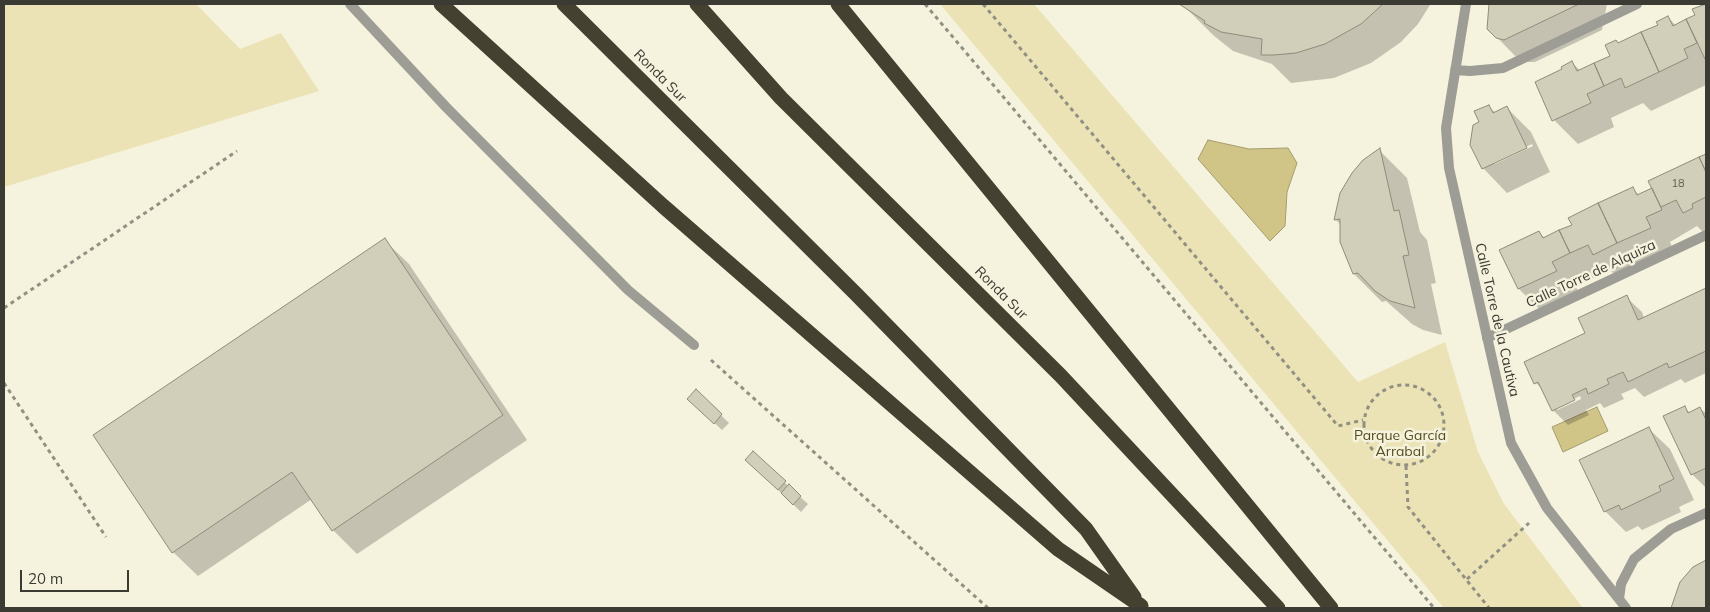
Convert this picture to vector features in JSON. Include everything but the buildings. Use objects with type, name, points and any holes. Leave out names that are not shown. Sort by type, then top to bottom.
[{"type":"highway","points":[[441,4],[663,206],[1058,550],[1142,607]]},
{"type":"highway","name":"Ronda Sur","points":[[564,4],[856,294],[1086,529],[1142,607]]},
{"type":"highway","name":"Ronda Sur","points":[[696,4],[781,98],[1062,376],[1278,608]]},
{"type":"highway","points":[[838,4],[1331,608]]},
{"type":"street","points":[[350,4],[446,107],[628,290],[694,345]]},
{"type":"street","name":"Calle Torre de la Cautiva","points":[[1466,4],[1446,128],[1448,168],[1511,443],[1547,508],[1626,608]]},
{"type":"street","points":[[1455,70],[1470,71],[1503,68],[1638,4]]},
{"type":"street","name":"Calle Torre de Alquiza","points":[[1487,338],[1706,234]]},
{"type":"street","points":[[1619,599],[1621,584],[1634,559],[1670,529],[1706,513]]},
{"type":"path","points":[[925,4],[1434,608]]},
{"type":"path","points":[[983,4],[1338,426],[1364,420]]},
{"type":"path","points":[[4,308],[237,151]]},
{"type":"path","points":[[694,345],[988,608]]},
{"type":"path","points":[[4,383],[106,537]]},
{"type":"path","points":[[1397,384],[1412,385],[1426,391],[1437,402],[1443,414],[1442,440],[1432,454],[1420,462],[1406,466],[1394,465],[1376,454],[1364,436],[1364,420],[1371,400],[1382,390],[1397,384]]},
{"type":"path","points":[[1406,466],[1408,507],[1489,608]]},
{"type":"path","points":[[1467,579],[1530,522]]},
{"type":"green space","points":[[4,4],[196,4],[240,49],[281,33],[319,91],[4,187]]},
{"type":"green space","name":"Parque García Arrabal","points":[[940,4],[1034,4],[1358,382],[1445,342],[1478,452],[1504,504],[1583,608],[1444,608]]},
{"type":"shaded area","points":[[1208,140],[1249,149],[1288,148],[1297,163],[1287,192],[1285,226],[1270,241],[1198,159]]},
{"type":"shaded area","points":[[1597,407],[1608,431],[1563,452],[1552,427]]}]
